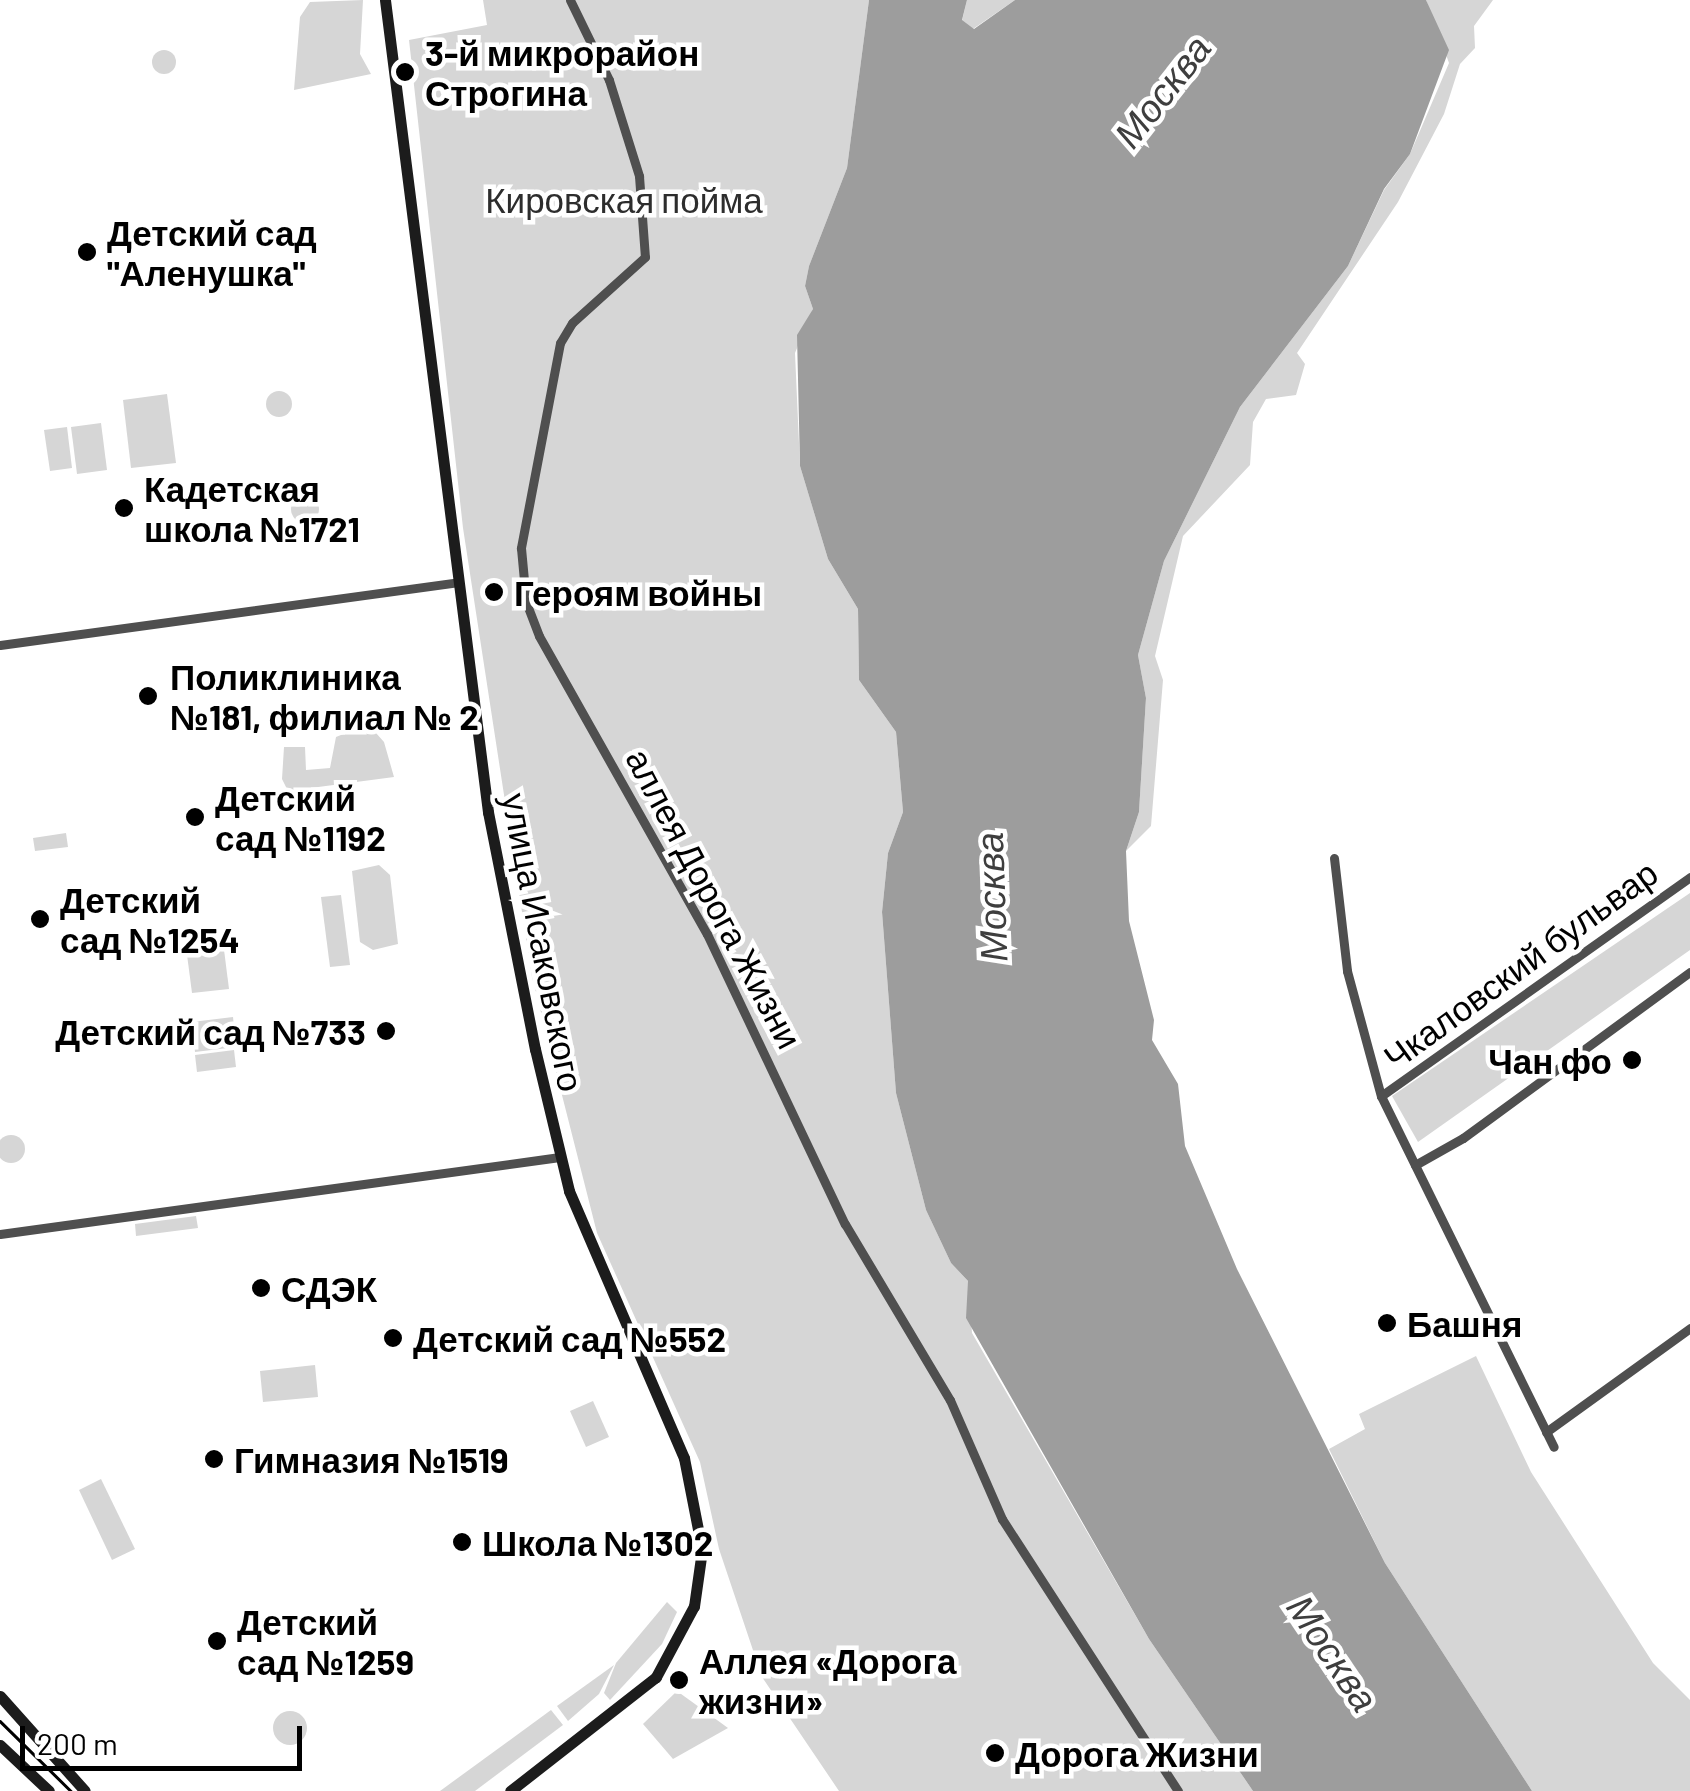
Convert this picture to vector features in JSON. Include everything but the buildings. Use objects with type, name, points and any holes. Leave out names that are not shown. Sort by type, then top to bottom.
[{"type":"street","name":"улица Исаковского","points":[[385,0],[488,812],[560,1157],[582,1226],[684,1458],[701,1568],[686,1628],[656,1677],[510,1791]]},
{"type":"street","name":"аллея Дорога Жизни","points":[[570,0],[610,80],[639,176],[646,257],[572,322],[560,343],[522,548],[526,602],[538,636],[707,934],[845,1224],[950,1400],[1002,1520],[1178,1791]]},
{"type":"street","points":[[0,645],[459,582]]},
{"type":"street","points":[[1334,858],[1347,970],[1382,1096],[1554,1446]]},
{"type":"street","name":"Чкаловский бульвар","points":[[1382,1096],[1690,876]]},
{"type":"street","points":[[1414,1165],[1462,1138],[1690,972]]},
{"type":"street","points":[[0,1234],[560,1157]]},
{"type":"street","points":[[1546,1432],[1690,1328]]},
{"type":"street","points":[[0,1696],[85,1791]]},
{"type":"street","points":[[0,1744],[49,1791]]},
{"type":"green space","points":[[363,0],[360,54],[371,74],[294,90],[300,17],[310,2]]},
{"type":"green space","name":"Кировская пойма","points":[[483,0],[869,0],[847,168],[809,266],[805,286],[813,309],[795,353],[800,466],[828,559],[858,609],[859,680],[896,732],[903,812],[888,853],[882,912],[896,1093],[926,1210],[951,1263],[968,1281],[972,1333],[1149,1639],[1253,1791],[839,1791],[762,1677],[719,1549],[700,1462],[597,1233],[532,977],[463,528],[409,40],[487,25]]},
{"type":"green space","points":[[967,0],[1015,0],[973,29],[962,21]]},
{"type":"green space","points":[[1426,0],[1493,0],[1474,26],[1475,48],[1460,64],[1444,114],[1398,202],[1297,353],[1305,364],[1296,395],[1266,399],[1253,422],[1250,465],[1183,536],[1155,656],[1163,680],[1151,826],[1126,851],[1139,812],[1146,698],[1138,655],[1164,561],[1240,407],[1348,266],[1384,190],[1410,154],[1449,63]]},
{"type":"green space","points":[[164,50],[176,62],[164,74],[152,62]]},
{"type":"green space","points":[[279,391],[288,395],[292,404],[288,413],[279,417],[270,413],[266,404],[270,395]]},
{"type":"green space","points":[[167,394],[176,463],[131,468],[123,400]]},
{"type":"green space","points":[[101,423],[107,470],[77,474],[71,427]]},
{"type":"green space","points":[[67,427],[72,468],[50,471],[44,430]]},
{"type":"green space","points":[[305,495],[315,499],[319,509],[315,519],[305,523],[295,519],[291,509],[295,499]]},
{"type":"green space","points":[[368,724],[384,742],[394,777],[288,791],[282,779],[284,747],[305,747],[306,770],[330,768],[336,737]]},
{"type":"green space","points":[[66,833],[68,847],[35,851],[33,838]]},
{"type":"green space","points":[[379,865],[390,875],[398,944],[373,950],[360,942],[352,871]]},
{"type":"green space","points":[[1690,893],[1690,950],[1418,1142],[1392,1096]]},
{"type":"green space","points":[[341,895],[350,965],[330,967],[321,897]]},
{"type":"green space","points":[[223,942],[229,989],[192,993],[186,947]]},
{"type":"green space","points":[[233,1017],[236,1047],[195,1052],[192,1022]]},
{"type":"green space","points":[[234,1050],[236,1067],[197,1072],[195,1055]]},
{"type":"green space","points":[[11,1135],[21,1139],[25,1149],[21,1159],[11,1163],[1,1159],[-3,1149],[1,1139]]},
{"type":"green space","points":[[196,1216],[198,1228],[136,1236],[135,1224]]},
{"type":"green space","points":[[1476,1356],[1531,1472],[1653,1663],[1690,1700],[1690,1791],[1532,1791],[1385,1563],[1329,1449],[1365,1429],[1359,1414]]},
{"type":"green space","points":[[315,1365],[318,1397],[263,1402],[260,1371]]},
{"type":"green space","points":[[593,1401],[609,1437],[586,1447],[570,1411]]},
{"type":"green space","points":[[101,1479],[135,1549],[112,1560],[79,1490]]},
{"type":"green space","points":[[667,1602],[677,1612],[662,1644],[610,1700],[604,1693],[616,1663]]},
{"type":"green space","points":[[614,1665],[599,1694],[568,1721],[557,1706]]},
{"type":"green space","points":[[677,1691],[728,1728],[673,1759],[643,1724]]},
{"type":"green space","points":[[551,1710],[563,1725],[475,1791],[440,1791]]},
{"type":"green space","points":[[290,1711],[302,1716],[307,1728],[302,1740],[290,1745],[278,1740],[273,1728],[278,1716]]},
{"type":"water","name":"Москва","points":[[869,0],[967,0],[962,20],[974,29],[1015,0],[1426,0],[1449,50],[1410,154],[1384,189],[1348,266],[1240,407],[1164,561],[1138,655],[1146,698],[1139,812],[1126,851],[1129,921],[1154,1020],[1152,1040],[1178,1084],[1185,1146],[1237,1269],[1385,1563],[1532,1791],[1253,1791],[1149,1639],[966,1318],[968,1281],[951,1263],[926,1210],[896,1093],[882,912],[888,853],[903,812],[896,732],[859,680],[858,609],[828,559],[800,466],[797,335],[813,309],[805,286],[809,266],[847,168]]},
{"type":"tram line","points":[[0,1721],[71,1791]]},
{"type":"place","name":"3-й микрорайон Строгина","points":[[405,72]]},
{"type":"place","name":"Детский сад \"Аленушка\"","points":[[87,252]]},
{"type":"place","name":"Кадетская школа №1721","points":[[124,508]]},
{"type":"place","name":"Героям войны","points":[[494,592]]},
{"type":"place","name":"Поликлиника №181, филиал № 2","points":[[148,696]]},
{"type":"place","name":"Детский сад №1192","points":[[195,817]]},
{"type":"place","name":"Детский сад №1254","points":[[40,919]]},
{"type":"place","name":"Детский сад №733","points":[[386,1031]]},
{"type":"place","name":"Чан фо","points":[[1632,1060]]},
{"type":"place","name":"СДЭК","points":[[261,1288]]},
{"type":"place","name":"Башня","points":[[1387,1323]]},
{"type":"place","name":"Детский сад №552","points":[[393,1338]]},
{"type":"place","name":"Гимназия №1519","points":[[214,1459]]},
{"type":"place","name":"Школа №1302","points":[[462,1542]]},
{"type":"place","name":"Детский сад №1259","points":[[217,1641]]},
{"type":"place","name":"Аллея «Дорога жизни»","points":[[679,1680]]},
{"type":"place","name":"Дорога Жизни","points":[[995,1753]]}]
